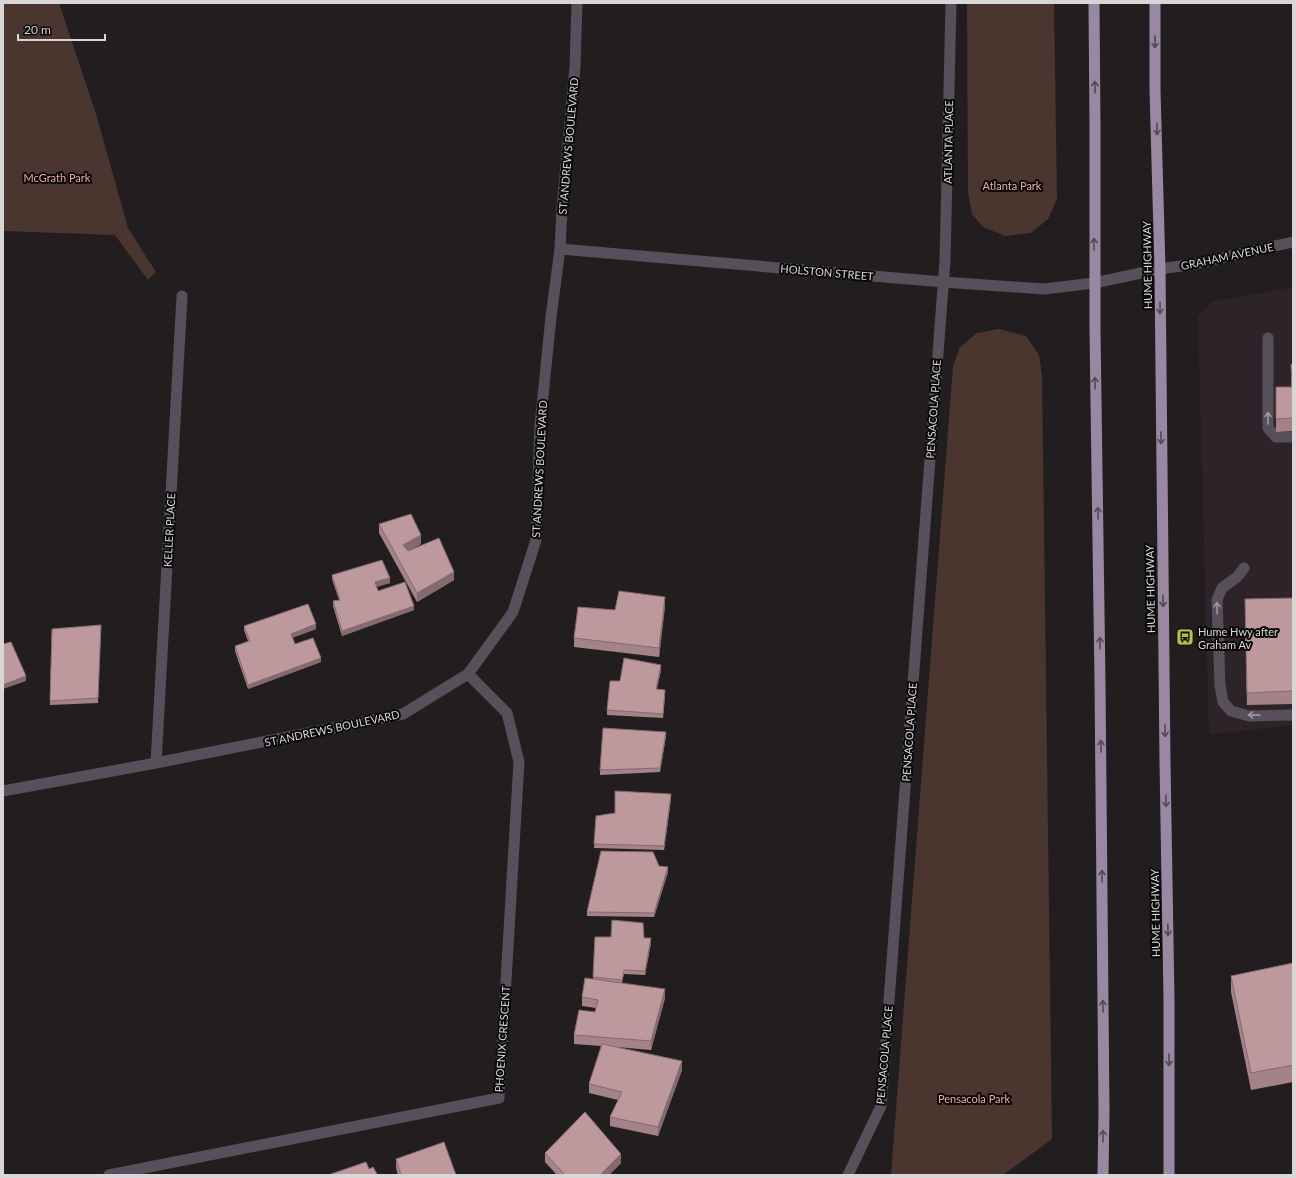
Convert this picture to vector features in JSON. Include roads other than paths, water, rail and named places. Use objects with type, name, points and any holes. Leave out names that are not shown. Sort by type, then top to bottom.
[{"type":"highway","points":[[1094,3],[1094,283],[1100,705],[1104,1111],[1103,1175]]},
{"type":"highway","name":"HUME HIGHWAY","points":[[1155,3],[1160,269],[1169,999],[1169,1175]]},
{"type":"street","name":"ST ANDREWS BOULEVARD","points":[[3,791],[156,763],[403,714],[468,674],[513,612],[536,540],[540,426],[551,317],[560,249],[562,209],[575,67],[577,3]]},
{"type":"street","name":"ATLANTA PLACE","points":[[943,282],[945,260],[951,3]]},
{"type":"street","name":"GRAHAM AVENUE","points":[[1094,283],[1160,269],[1195,264],[1293,242]]},
{"type":"street","name":"HOLSTON STREET","points":[[560,249],[943,282],[1044,289],[1094,283]]},
{"type":"street","name":"PENSACOLA PLACE","points":[[848,1175],[881,1106],[943,282]]},
{"type":"street","name":"KELLER PLACE","points":[[156,763],[182,296]]},
{"type":"street","points":[[1268,338],[1268,428],[1276,437],[1293,436]]},
{"type":"street","points":[[1244,568],[1237,577],[1222,588],[1217,600],[1222,702],[1231,711],[1249,716],[1293,715]]},
{"type":"street","name":"PHOENIX CRESCENT","points":[[108,1175],[499,1098],[519,762],[508,713],[468,674]]},
{"type":"place","name":"Hume Hwy after Graham Av","points":[[1185,637]]},
{"type":"park label","name":"McGrath Park","points":[[57,177]]},
{"type":"park label","name":"Atlanta Park","points":[[1012,185]]},
{"type":"park label","name":"Pensacola Park","points":[[974,1098]]}]
